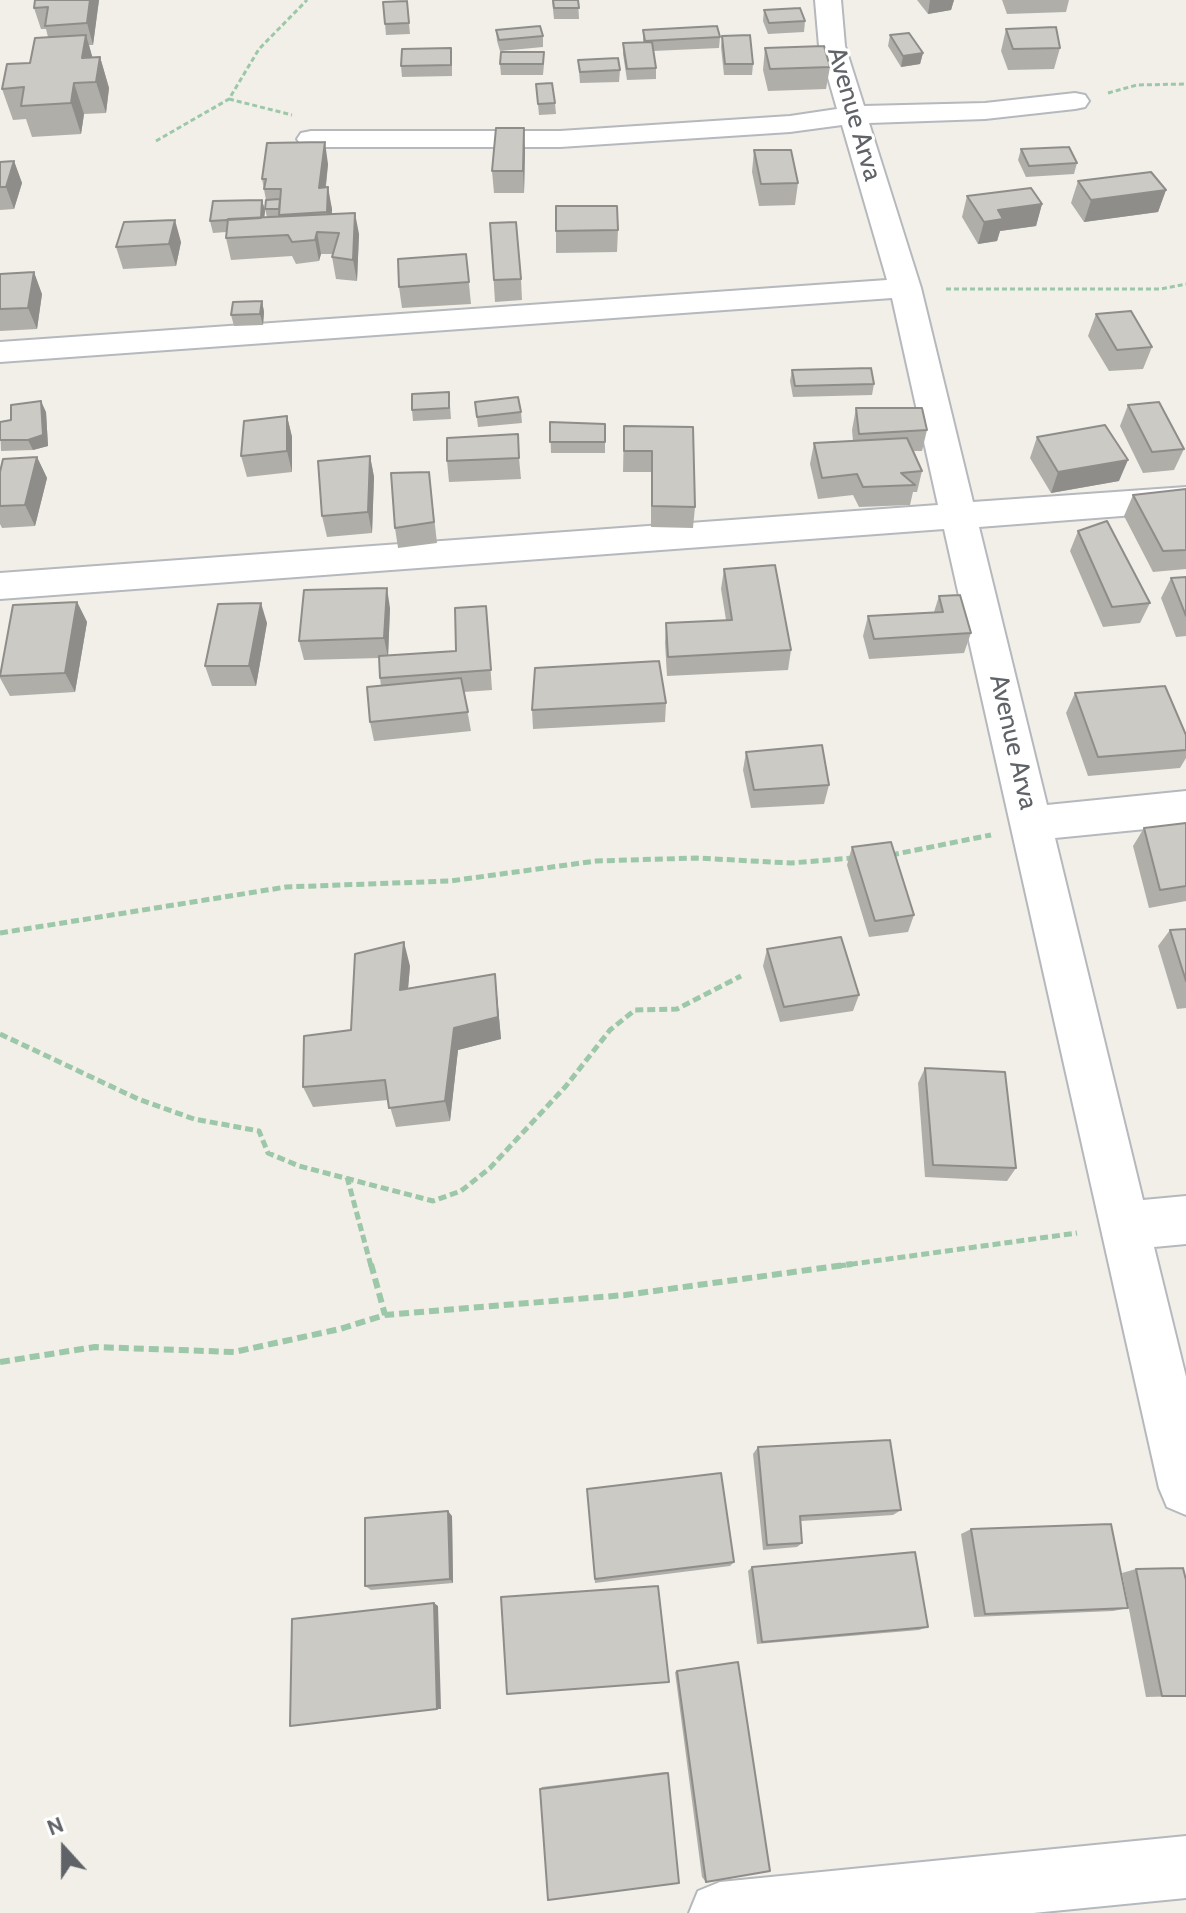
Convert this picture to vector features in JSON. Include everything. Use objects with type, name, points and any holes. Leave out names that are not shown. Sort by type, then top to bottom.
[{"type":"street","name":"Avenue Arva","points":[[828,0],[832,46],[905,288],[960,516],[1122,1226],[1186,1488]]},
{"type":"street","points":[[311,139],[560,139],[790,124],[853,115],[985,111],[1075,101]]},
{"type":"street","points":[[0,352],[905,288]]},
{"type":"street","points":[[0,586],[1186,499]]},
{"type":"street","points":[[1031,823],[1186,808]]},
{"type":"street","points":[[1122,1226],[1186,1220]]},
{"type":"street","points":[[720,1913],[1186,1867]]},
{"type":"path","points":[[156,141],[229,99],[259,49],[307,0]]},
{"type":"path","points":[[1075,101],[1137,85],[1186,84]]},
{"type":"path","points":[[229,99],[298,116],[311,139]]},
{"type":"path","points":[[905,288],[1161,289],[1186,284]]},
{"type":"path","points":[[885,856],[1002,833],[1031,823]]},
{"type":"path","points":[[0,933],[286,887],[450,881],[596,861],[696,858],[791,863],[869,857]]},
{"type":"path","points":[[0,1034],[138,1099],[194,1119],[259,1131],[268,1153],[299,1166],[433,1201],[461,1191],[490,1168],[566,1086],[610,1030],[635,1010],[677,1009],[741,976]]},
{"type":"path","points":[[347,1177],[385,1315]]},
{"type":"path","points":[[0,1362],[95,1347],[234,1352],[340,1329],[385,1315],[625,1295],[1122,1226]]},
{"type":"building","points":[[35,0],[90,0],[87,23],[45,26],[48,7],[34,8]]},
{"type":"building","points":[[553,0],[578,0],[579,8],[554,8]]},
{"type":"building","points":[[407,1],[409,23],[385,24],[383,2]]},
{"type":"building","points":[[800,8],[805,21],[769,23],[764,10]]},
{"type":"building","points":[[540,26],[543,36],[499,40],[496,30]]},
{"type":"building","points":[[717,26],[720,37],[645,41],[643,30]]},
{"type":"building","points":[[1056,27],[1060,48],[1013,49],[1006,29]]},
{"type":"building","points":[[909,33],[923,53],[903,56],[890,35]]},
{"type":"building","points":[[86,35],[82,58],[100,57],[96,82],[74,83],[71,103],[21,106],[24,87],[2,89],[7,64],[30,63],[35,38]]},
{"type":"building","points":[[750,35],[753,64],[725,64],[722,36]]},
{"type":"building","points":[[652,42],[656,68],[627,69],[623,43]]},
{"type":"building","points":[[824,46],[830,67],[770,69],[765,48]]},
{"type":"building","points":[[451,48],[451,65],[401,66],[402,49]]},
{"type":"building","points":[[501,52],[544,52],[543,64],[500,64]]},
{"type":"building","points":[[618,58],[620,70],[580,72],[578,60]]},
{"type":"building","points":[[552,83],[555,103],[538,104],[536,84]]},
{"type":"building","points":[[496,128],[524,128],[523,171],[492,171]]},
{"type":"building","points":[[325,142],[319,188],[328,187],[327,212],[279,215],[281,189],[264,189],[266,179],[262,179],[267,143]]},
{"type":"building","points":[[1069,147],[1077,163],[1029,166],[1021,149]]},
{"type":"building","points":[[754,150],[791,150],[798,183],[761,184]]},
{"type":"building","points":[[14,161],[6,187],[0,187],[0,162]]},
{"type":"building","points":[[1151,172],[1166,190],[1091,200],[1078,181]]},
{"type":"building","points":[[1031,188],[1042,204],[998,210],[1003,219],[984,222],[967,196]]},
{"type":"building","points":[[280,199],[279,209],[265,209],[266,200]]},
{"type":"building","points":[[262,200],[261,218],[210,221],[213,201]]},
{"type":"building","points":[[556,206],[617,206],[618,230],[556,231]]},
{"type":"building","points":[[355,213],[353,260],[332,257],[339,233],[317,232],[315,240],[292,242],[288,235],[226,238],[228,219]]},
{"type":"building","points":[[175,220],[169,244],[116,247],[124,222]]},
{"type":"building","points":[[516,222],[521,279],[494,280],[490,223]]},
{"type":"building","points":[[466,254],[469,282],[399,287],[398,259]]},
{"type":"building","points":[[34,272],[28,308],[0,309],[0,274]]},
{"type":"building","points":[[262,301],[260,314],[231,315],[233,302]]},
{"type":"building","points":[[1131,311],[1152,347],[1117,350],[1096,314]]},
{"type":"building","points":[[871,368],[874,384],[795,386],[792,370]]},
{"type":"building","points":[[449,392],[449,408],[412,410],[412,394]]},
{"type":"building","points":[[518,397],[521,412],[477,417],[475,402]]},
{"type":"building","points":[[41,401],[43,435],[28,440],[0,440],[0,422],[11,420],[11,405]]},
{"type":"building","points":[[1159,402],[1184,449],[1152,452],[1128,405]]},
{"type":"building","points":[[856,408],[922,408],[927,430],[859,434]]},
{"type":"building","points":[[287,416],[287,451],[241,456],[244,421]]},
{"type":"building","points":[[550,422],[605,424],[605,442],[550,442]]},
{"type":"building","points":[[1105,425],[1128,460],[1058,472],[1037,437]]},
{"type":"building","points":[[624,426],[693,427],[695,507],[652,506],[652,451],[624,451]]},
{"type":"building","points":[[518,434],[519,458],[447,461],[447,438]]},
{"type":"building","points":[[907,438],[922,471],[901,473],[915,485],[863,487],[857,474],[822,478],[814,443]]},
{"type":"building","points":[[370,456],[368,512],[322,516],[318,461]]},
{"type":"building","points":[[37,457],[25,505],[0,506],[3,459]]},
{"type":"building","points":[[429,472],[434,522],[395,528],[391,473]]},
{"type":"building","points":[[1186,489],[1186,550],[1163,551],[1133,495]]},
{"type":"building","points":[[1107,521],[1150,603],[1112,607],[1078,531]]},
{"type":"building","points":[[775,565],[791,650],[668,657],[666,623],[732,620],[724,569]]},
{"type":"building","points":[[1186,577],[1186,616],[1171,578]]},
{"type":"building","points":[[387,588],[384,638],[299,641],[304,590]]},
{"type":"building","points":[[960,595],[971,633],[874,639],[868,616],[943,612],[939,596]]},
{"type":"building","points":[[77,602],[65,673],[0,676],[13,605]]},
{"type":"building","points":[[261,603],[249,666],[205,666],[218,604]]},
{"type":"building","points":[[486,606],[491,670],[380,678],[379,656],[456,651],[455,608]]},
{"type":"building","points":[[659,661],[666,703],[532,710],[535,668]]},
{"type":"building","points":[[461,678],[468,712],[370,722],[367,687]]},
{"type":"building","points":[[1165,686],[1186,735],[1186,750],[1098,757],[1075,693]]},
{"type":"building","points":[[822,745],[829,785],[754,790],[746,752]]},
{"type":"building","points":[[1186,823],[1186,886],[1160,890],[1144,828]]},
{"type":"building","points":[[891,842],[914,915],[875,921],[852,847]]},
{"type":"building","points":[[1186,929],[1186,981],[1170,930]]},
{"type":"building","points":[[841,937],[859,995],[784,1007],[767,949]]},
{"type":"building","points":[[404,942],[400,990],[495,974],[498,1017],[454,1028],[445,1101],[389,1108],[385,1080],[303,1087],[304,1036],[351,1030],[355,954]]},
{"type":"building","points":[[925,1068],[1005,1072],[1016,1168],[933,1165]]},
{"type":"building","points":[[890,1440],[901,1510],[800,1516],[802,1543],[767,1545],[758,1447]]},
{"type":"building","points":[[721,1473],[734,1562],[595,1579],[587,1489]]},
{"type":"building","points":[[448,1511],[450,1579],[365,1586],[365,1518]]},
{"type":"building","points":[[1111,1524],[1128,1608],[985,1614],[971,1529]]},
{"type":"building","points":[[915,1552],[928,1627],[762,1642],[752,1567]]},
{"type":"building","points":[[1183,1568],[1186,1580],[1186,1696],[1162,1696],[1136,1569]]},
{"type":"building","points":[[658,1586],[669,1682],[507,1694],[501,1597]]},
{"type":"building","points":[[434,1603],[437,1709],[290,1726],[292,1619]]},
{"type":"building","points":[[738,1662],[770,1871],[706,1882],[677,1671]]},
{"type":"building","points":[[668,1773],[679,1883],[548,1900],[540,1789]]}]
